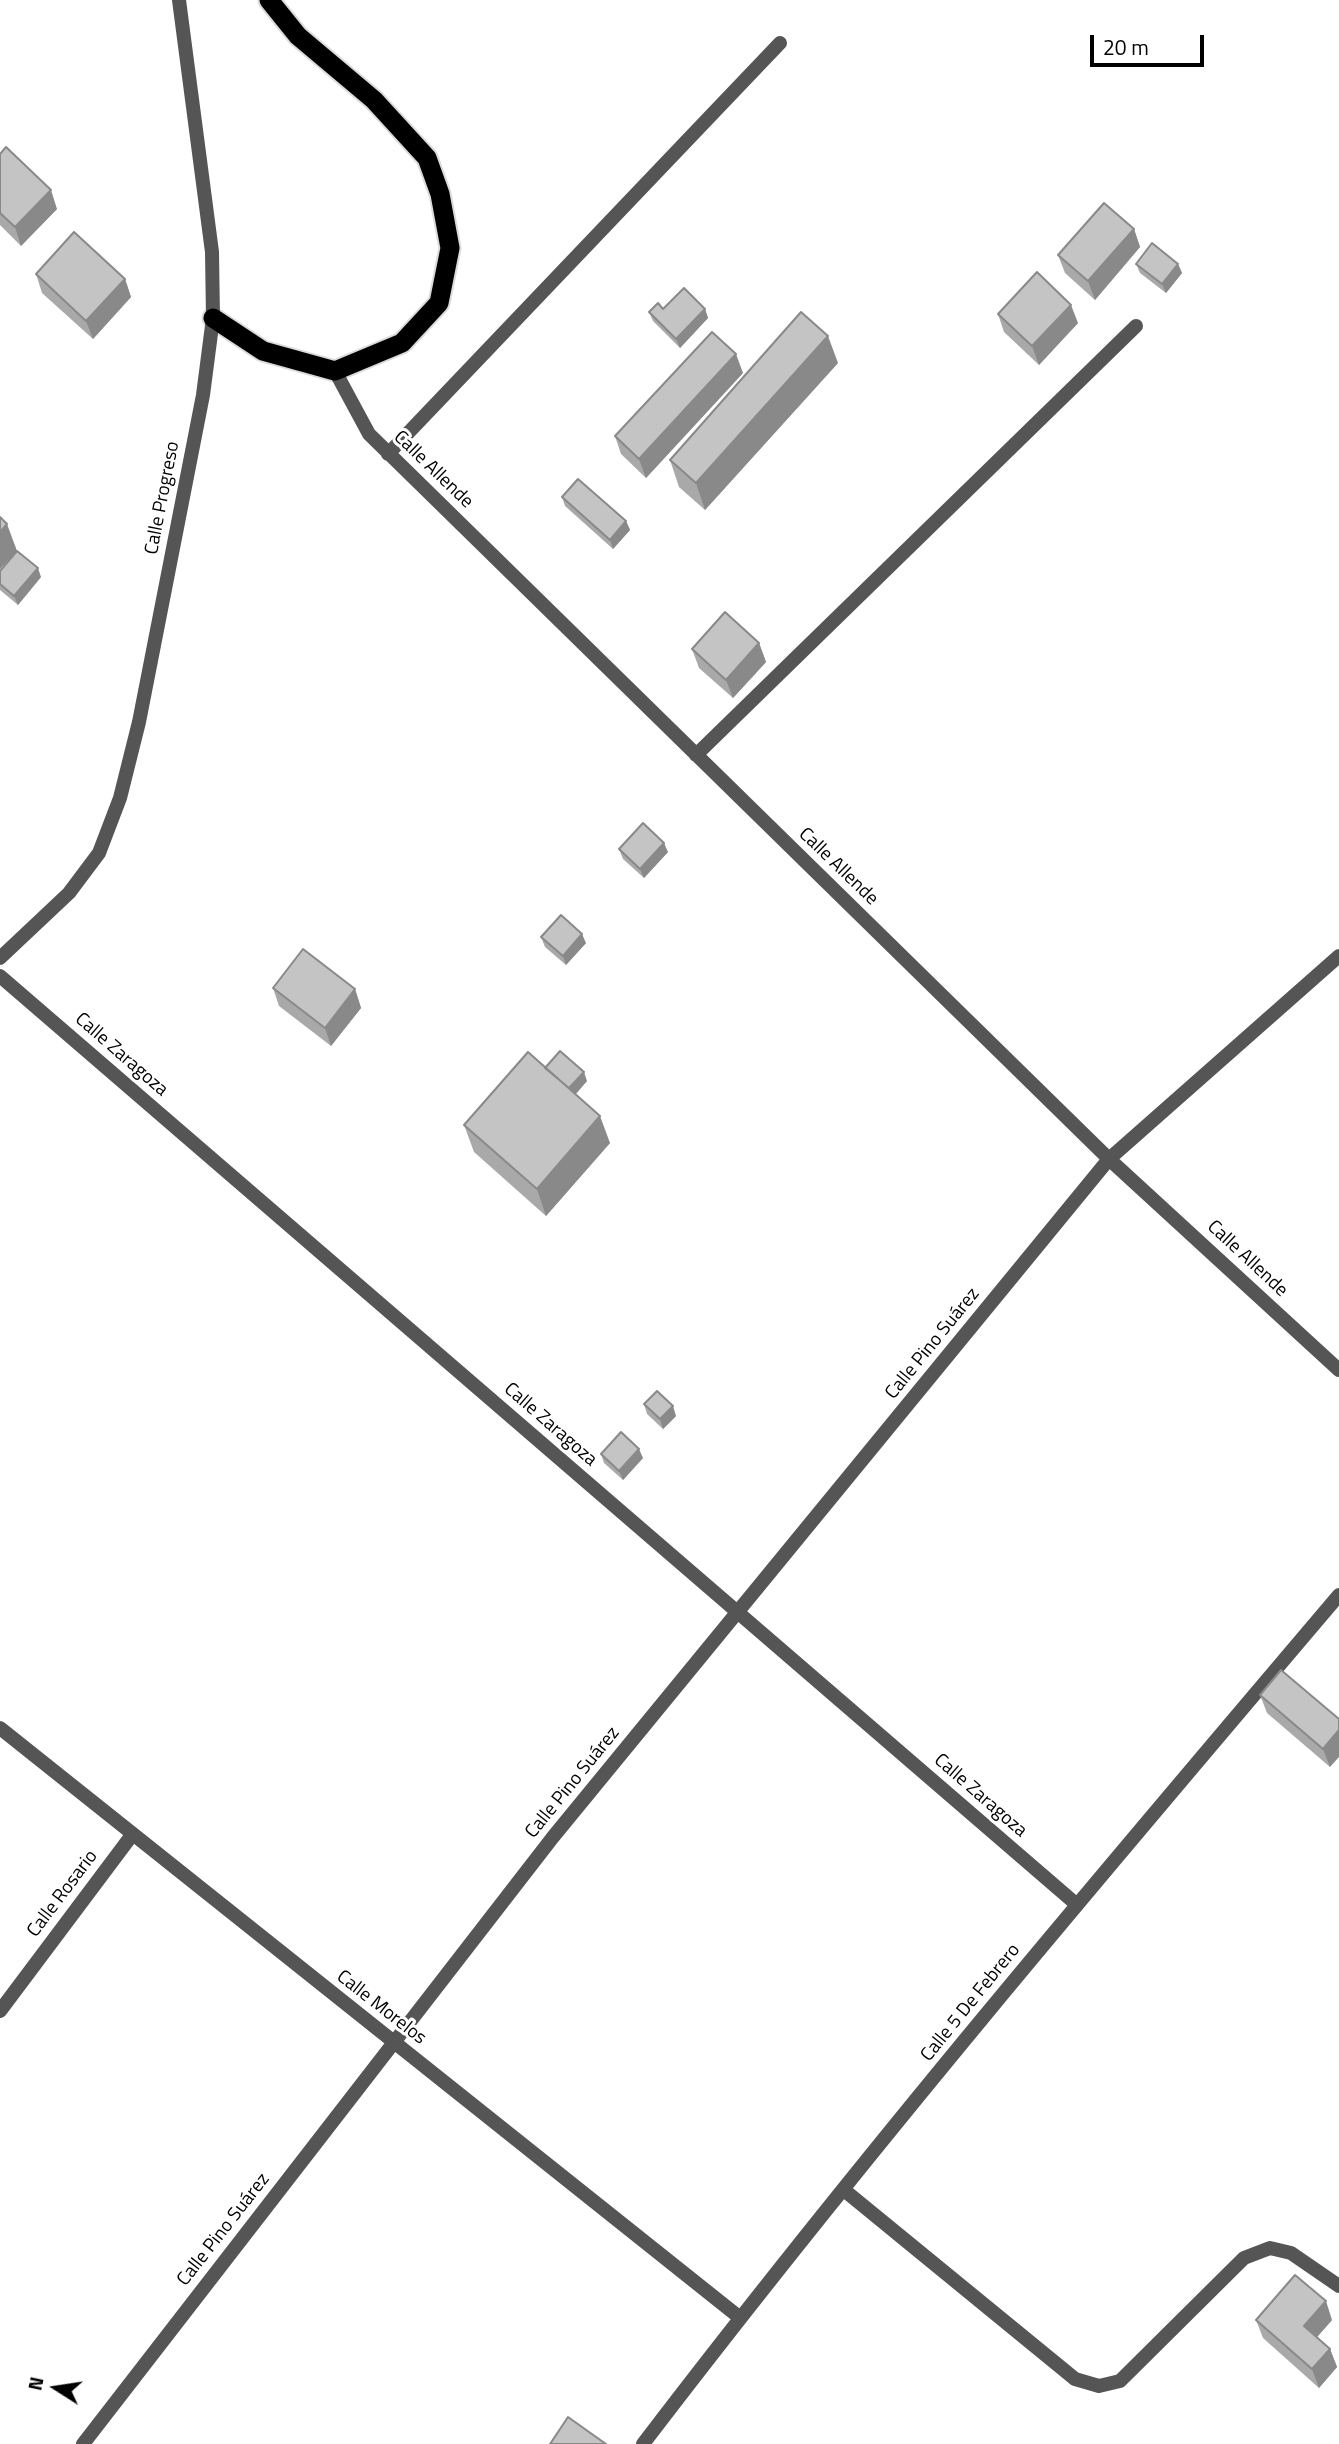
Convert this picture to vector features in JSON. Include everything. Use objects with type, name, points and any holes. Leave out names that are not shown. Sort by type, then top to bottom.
[{"type":"highway","points":[[213,318],[263,351],[335,371],[402,343],[439,303],[450,248],[440,194],[427,158],[374,100],[298,36],[269,0]]},
{"type":"street","name":"Calle Progreso","points":[[0,958],[69,893],[99,853],[120,798],[139,722],[198,422],[213,318],[212,252],[179,0]]},
{"type":"street","points":[[388,454],[780,43]]},
{"type":"street","points":[[696,755],[1136,326]]},
{"type":"street","name":"Calle Allende","points":[[335,371],[369,434],[388,454],[1109,1158],[1339,1370]]},
{"type":"street","name":"Calle Pino Suárez","points":[[83,2444],[553,1837],[1109,1158],[1339,956]]},
{"type":"street","name":"Calle Zaragoza","points":[[0,976],[1076,1904]]},
{"type":"street","name":"Calle 5 De Febrero","points":[[643,2444],[740,2317],[1076,1904],[1339,1595]]},
{"type":"street","name":"Calle Morelos","points":[[0,1728],[740,2317]]},
{"type":"street","name":"Calle Rosario","points":[[0,2011],[132,1835]]},
{"type":"street","points":[[844,2190],[1075,2379],[1100,2386],[1120,2381],[1244,2258],[1270,2248],[1291,2253],[1339,2286]]},
{"type":"building","points":[[6,147],[51,190],[15,227],[0,213],[0,154]]},
{"type":"building","points":[[1104,203],[1134,229],[1088,281],[1058,255]]},
{"type":"building","points":[[74,232],[125,279],[86,321],[36,274]]},
{"type":"building","points":[[1152,243],[1178,264],[1162,284],[1136,264]]},
{"type":"building","points":[[1037,272],[1071,305],[1032,346],[998,314]]},
{"type":"building","points":[[684,288],[705,309],[676,339],[649,312],[658,303],[663,309]]},
{"type":"building","points":[[801,312],[828,336],[696,483],[670,460]]},
{"type":"building","points":[[712,332],[736,354],[639,459],[615,436]]},
{"type":"building","points":[[578,479],[626,521],[610,540],[562,497]]},
{"type":"building","points":[[0,517],[7,524],[0,532]]},
{"type":"building","points":[[17,551],[38,568],[14,596],[0,584],[0,571]]},
{"type":"building","points":[[725,612],[759,643],[726,680],[692,649]]},
{"type":"building","points":[[643,823],[664,843],[640,869],[619,849]]},
{"type":"building","points":[[561,915],[582,934],[563,956],[541,937]]},
{"type":"building","points":[[303,949],[355,989],[325,1028],[273,988]]},
{"type":"building","points":[[560,1051],[584,1072],[569,1088],[545,1068]]},
{"type":"building","points":[[528,1052],[600,1116],[537,1189],[464,1125]]},
{"type":"building","points":[[657,1391],[673,1406],[660,1419],[644,1404]]},
{"type":"building","points":[[621,1432],[639,1449],[619,1471],[601,1454]]},
{"type":"building","points":[[1281,1670],[1339,1719],[1339,1730],[1323,1749],[1260,1695]]},
{"type":"building","points":[[1295,2275],[1326,2301],[1304,2326],[1330,2349],[1312,2369],[1256,2320]]},
{"type":"building","points":[[568,2417],[606,2444],[550,2444]]}]
